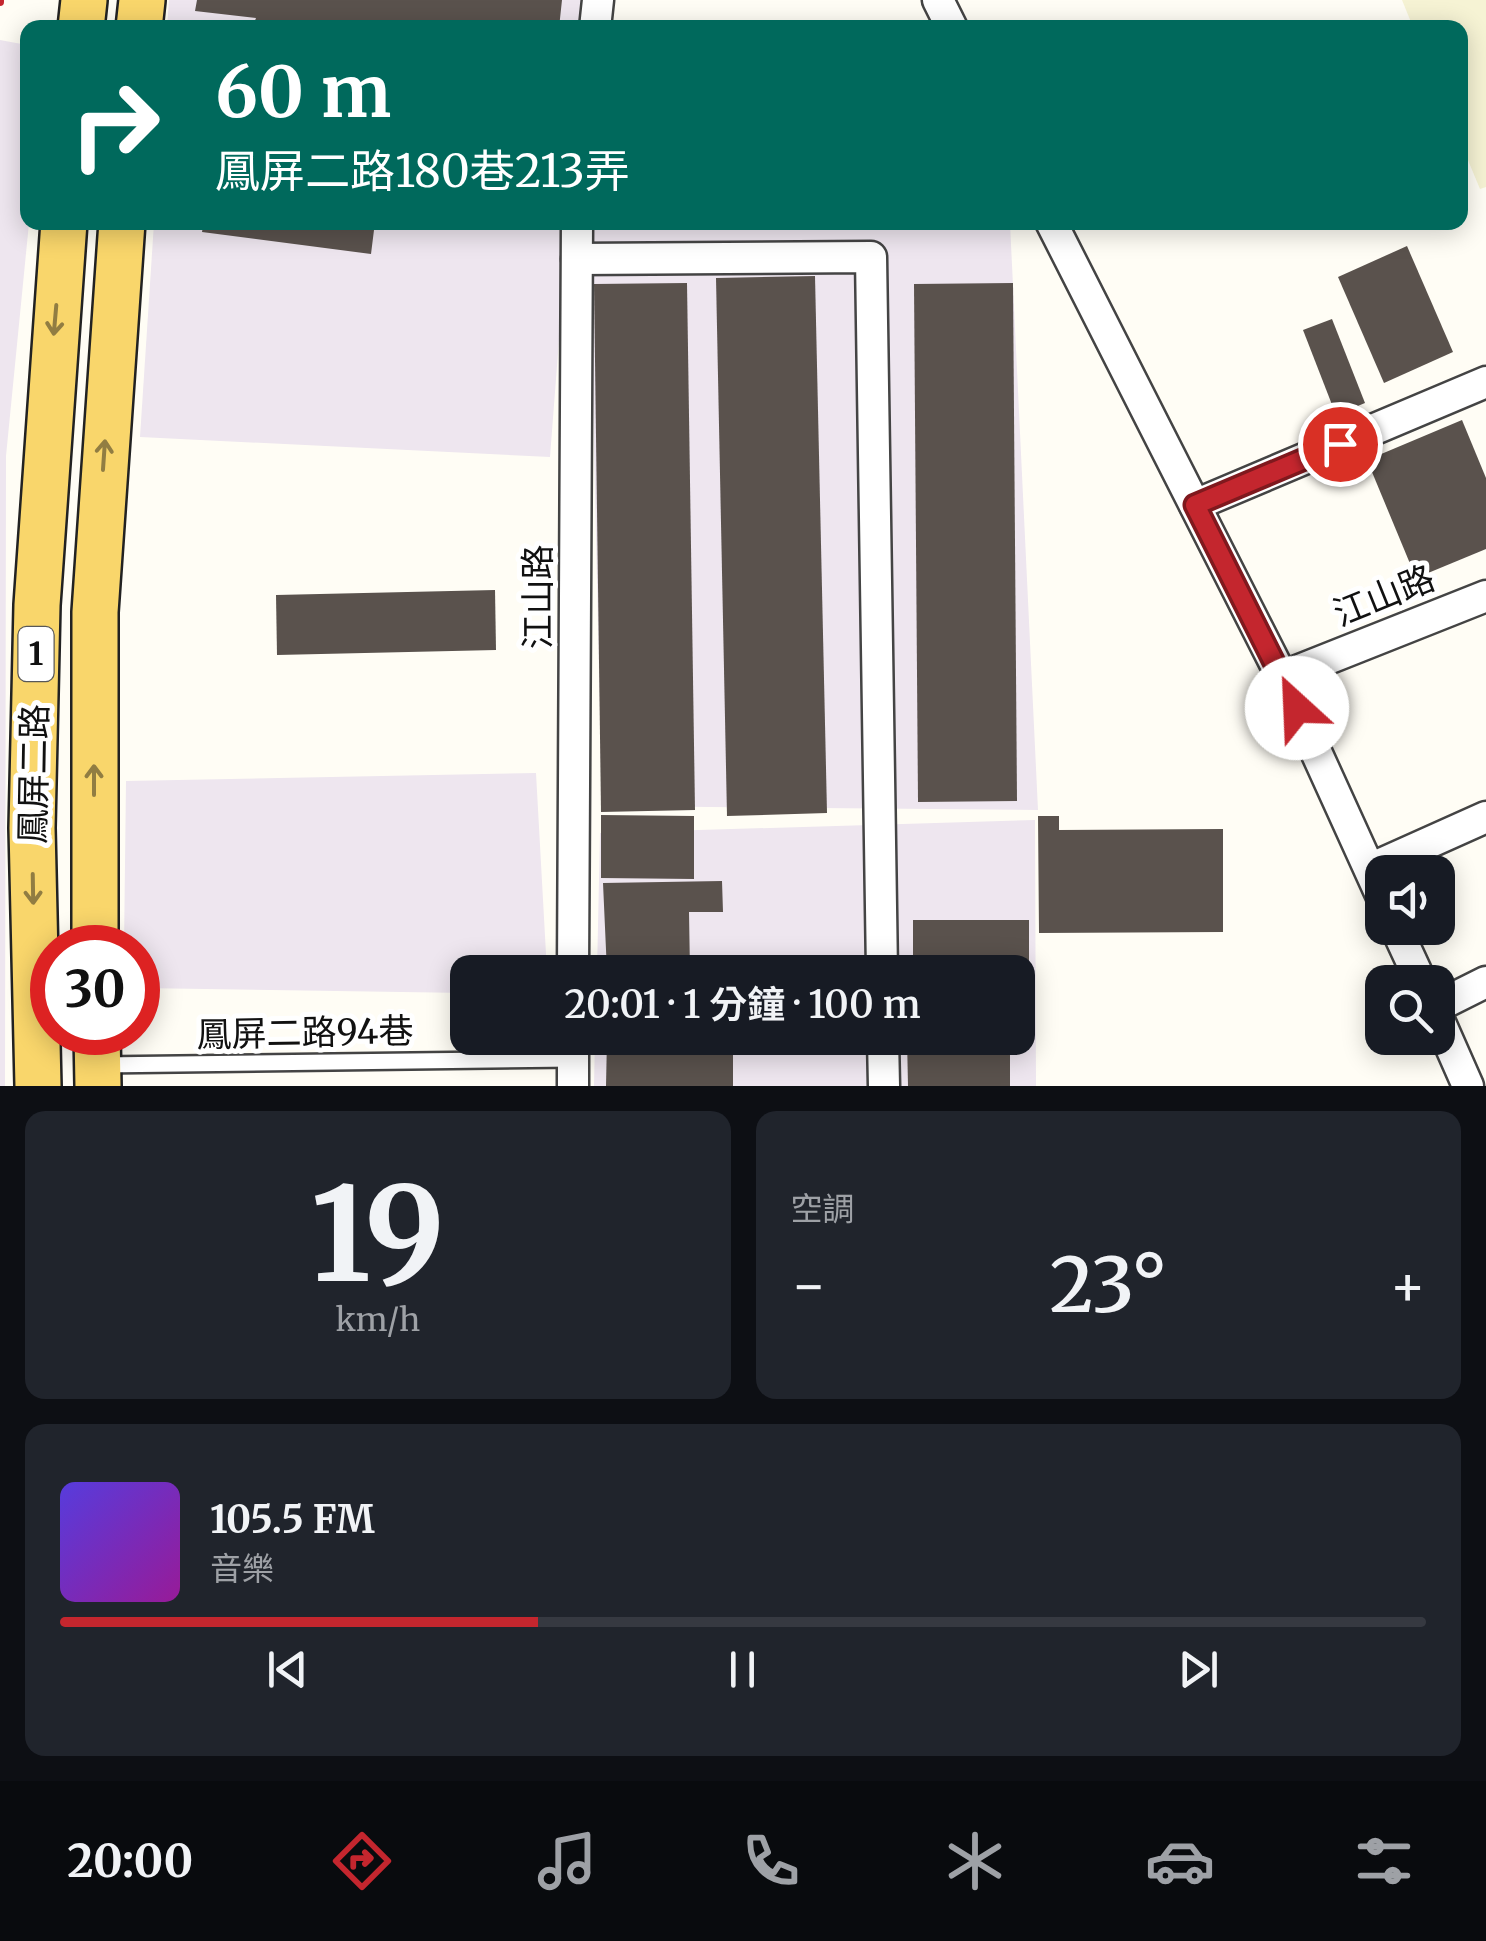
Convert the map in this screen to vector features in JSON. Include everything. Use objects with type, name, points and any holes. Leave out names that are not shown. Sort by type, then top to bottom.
[{"type":"main road","name":"鳳屏二路","points":[[38,1086],[32,828],[37,605],[63,230]]},
{"type":"main road","name":"鳳屏二路","points":[[96,925],[94,612],[121,230]]},
{"type":"street","name":"江山路","points":[[573,955],[577,230]]},
{"type":"street","points":[[1055,230],[1282,676],[1365,858]]},
{"type":"street","points":[[577,258],[871,258],[882,955]]},
{"type":"street","points":[[1195,505],[1486,382]]},
{"type":"street","name":"江山路","points":[[1282,676],[1486,596]]},
{"type":"street","points":[[1401,855],[1486,817]]},
{"type":"street","points":[[1455,998],[1486,982]]},
{"type":"street","points":[[1455,1047],[1473,1078]]},
{"type":"street","points":[[883,1055],[884,1086]]},
{"type":"lane","name":"鳳屏二路94巷","points":[[97,1061],[573,1061]]},
{"type":"shaded area","points":[[169,0],[585,0],[584,20],[168,20]]},
{"type":"shaded area","points":[[1402,0],[1486,0],[1486,187],[1480,189],[1468,160],[1468,20],[1410,20]]},
{"type":"shaded area","points":[[0,40],[20,44],[20,230],[28,230],[6,456],[5,1086],[0,1086]]},
{"type":"shaded area","points":[[154,230],[567,230],[550,457],[140,437]]},
{"type":"shaded area","points":[[589,230],[1010,230],[1038,810],[602,806]]},
{"type":"shaded area","points":[[536,773],[546,955],[450,955],[450,993],[160,988],[160,925],[124,925],[126,781]]},
{"type":"shaded area","points":[[1035,820],[1036,1086],[594,1086],[595,1055],[1035,1055],[1035,955],[597,955],[600,833]]},
{"type":"building","points":[[197,0],[562,0],[560,20],[255,20],[195,11]]},
{"type":"building","points":[[202,230],[374,230],[371,254]]},
{"type":"building","points":[[1407,246],[1453,352],[1384,383],[1338,277]]},
{"type":"building","points":[[815,276],[827,813],[727,816],[716,278]]},
{"type":"building","points":[[687,283],[695,810],[601,812],[594,284]]},
{"type":"building","points":[[1013,283],[1017,801],[918,802],[914,284]]},
{"type":"building","points":[[1332,319],[1365,403],[1336,415],[1303,330]]},
{"type":"building","points":[[1462,420],[1486,478],[1486,549],[1416,578],[1367,460]]},
{"type":"building","points":[[495,590],[496,650],[277,655],[276,595]]},
{"type":"building","points":[[601,815],[694,816],[694,879],[601,878]]},
{"type":"building","points":[[1038,816],[1059,816],[1059,830],[1223,829],[1223,932],[1039,933]]},
{"type":"building","points":[[722,881],[723,912],[689,912],[690,955],[606,955],[603,883]]},
{"type":"building","points":[[913,920],[1029,920],[1029,955],[913,955]]},
{"type":"building","points":[[607,1055],[733,1055],[733,1086],[606,1086]]},
{"type":"building","points":[[907,1055],[1010,1055],[1010,1086],[908,1086]]},
{"type":"route","points":[[1297,708],[1195,505],[1340,444]]}]
